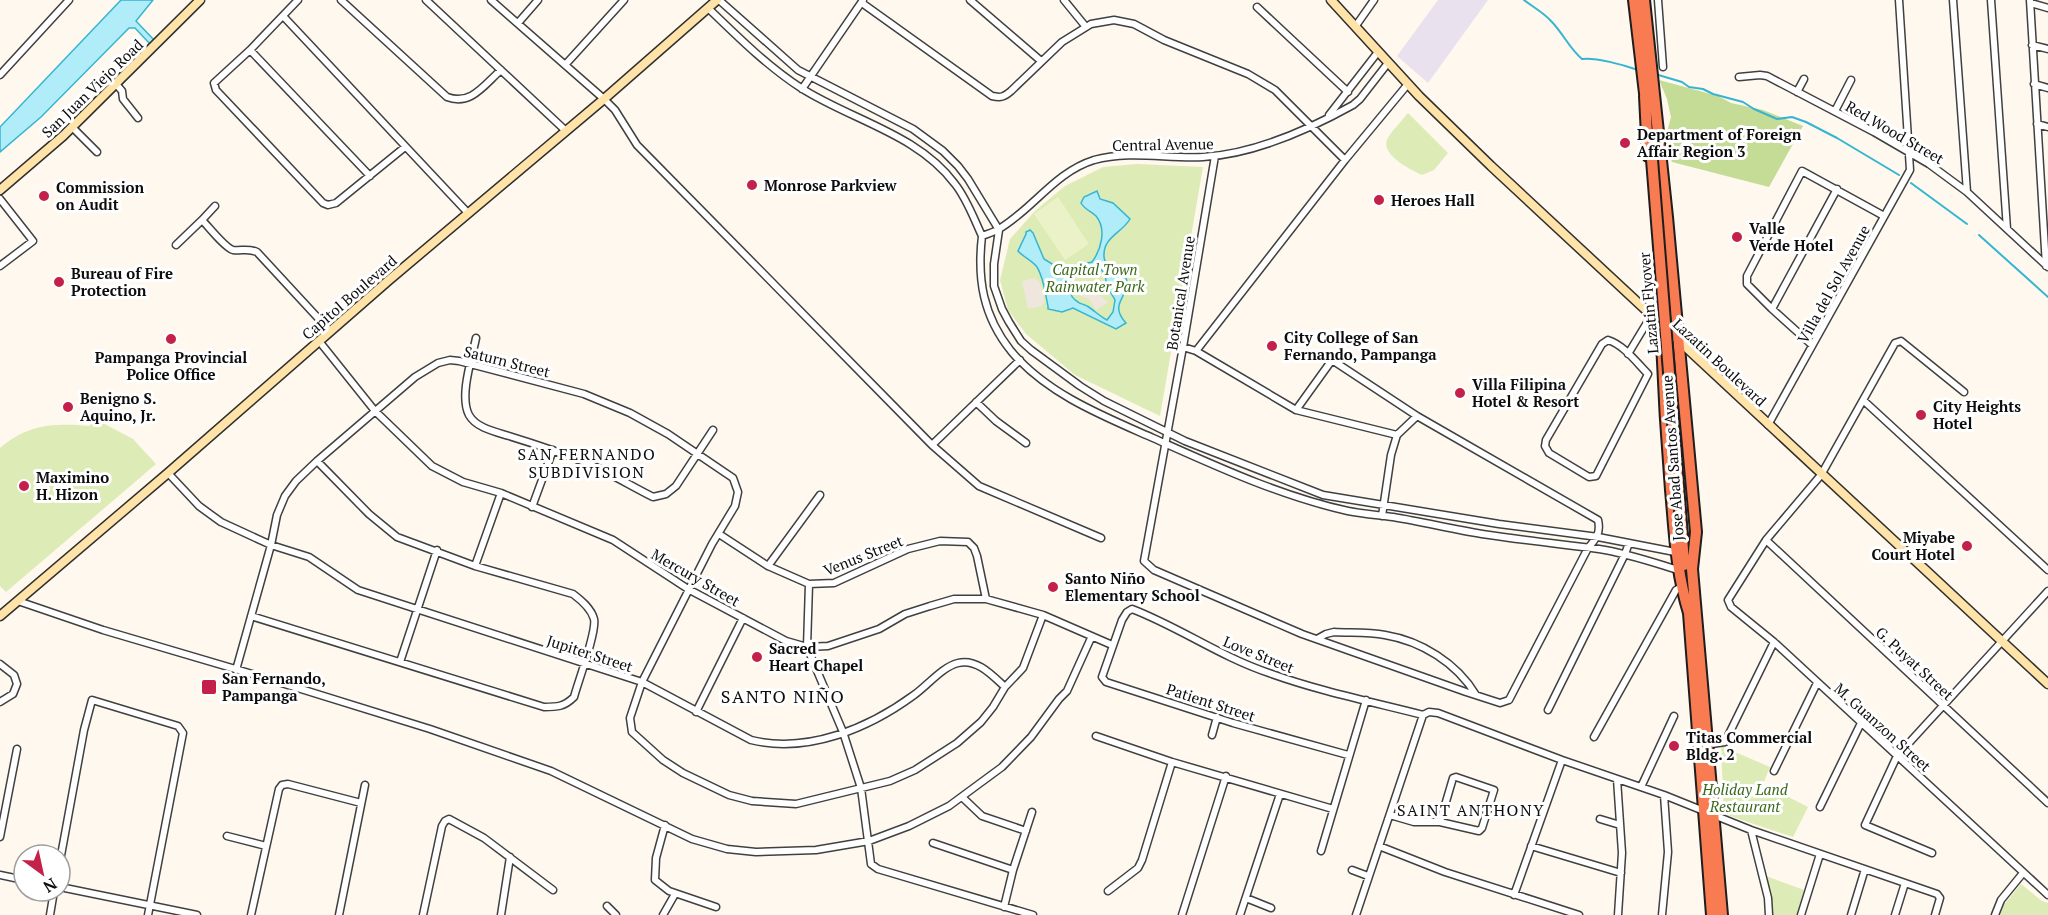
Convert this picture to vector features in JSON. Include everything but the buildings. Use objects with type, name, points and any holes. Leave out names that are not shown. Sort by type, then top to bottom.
[{"type":"highway","name":"Jose Abad Santos Avenue","points":[[1634,0],[1648,84],[1650,196],[1663,329],[1666,430],[1676,552],[1681,587],[1689,613],[1703,745]]},
{"type":"highway","name":"Jose Abad Santos Avenue","points":[[1644,0],[1645,58]]},
{"type":"highway","name":"Jose Abad Santos Avenue","points":[[1648,98],[1667,217],[1696,532],[1692,569],[1708,813],[1712,915]]},
{"type":"highway","name":"Lazatin Flyover","points":[[1648,98],[1685,534],[1689,613]]},
{"type":"highway","points":[[1663,329],[1676,318]]},
{"type":"highway","name":"Lazatin Flyover","points":[[1685,534],[1692,569]]},
{"type":"highway","name":"Jose Abad Santos Avenue","points":[[1708,813],[1722,915]]},
{"type":"main road","name":"San Juan Viejo Road","points":[[0,190],[72,127],[200,0]]},
{"type":"main road","name":"Capitol Boulevard","points":[[0,616],[718,0]]},
{"type":"main road","name":"Lazatin Boulevard","points":[[1331,0],[1408,84],[1491,166],[1663,329],[1678,340],[2048,684]]},
{"type":"street","points":[[0,75],[69,0]]},
{"type":"street","points":[[298,0],[250,50],[214,83],[214,86],[270,148],[323,203],[328,205],[336,203],[405,147]]},
{"type":"street","points":[[341,0],[447,97],[463,100],[472,96],[501,70]]},
{"type":"street","points":[[426,0],[566,131]]},
{"type":"street","points":[[491,0],[615,110],[637,145],[932,445],[979,486],[1101,538]]},
{"type":"street","points":[[518,23],[538,0]]},
{"type":"street","points":[[565,65],[624,0]]},
{"type":"street","points":[[718,0],[798,70],[914,129],[943,151],[968,179],[999,230],[994,264],[994,286],[1002,309],[1021,341],[1080,387],[1167,433],[1323,495],[1499,524],[1598,537],[1676,552]]},
{"type":"street","points":[[970,0],[1041,61]]},
{"type":"street","points":[[1064,0],[1086,27]]},
{"type":"street","points":[[1355,27],[1374,0]]},
{"type":"street","points":[[1658,0],[1664,67]]},
{"type":"street","name":"Villa del Sol Avenue","points":[[1768,425],[1910,170],[1899,0]]},
{"type":"street","points":[[1953,0],[1967,192]]},
{"type":"street","points":[[1991,0],[2007,229]]},
{"type":"street","points":[[802,89],[863,1],[992,96],[1004,97],[1062,42],[1091,24],[1114,20],[1134,24],[1164,40],[1248,74],[1275,90],[1346,160]]},
{"type":"street","points":[[2047,267],[2045,204],[2034,84],[2030,2],[2048,8]]},
{"type":"street","points":[[1257,7],[1348,92]]},
{"type":"street","points":[[708,8],[760,56],[802,89],[909,144],[928,157],[955,183],[982,236],[979,263],[984,299],[1000,334],[1020,360],[1062,394],[1106,418],[1165,444],[1289,494],[1346,511],[1625,554],[1678,570]]},
{"type":"street","points":[[283,16],[468,213]]},
{"type":"street","points":[[2032,45],[2048,49]]},
{"type":"street","points":[[250,50],[370,176]]},
{"type":"street","name":"Central Avenue","points":[[1326,118],[1378,52]]},
{"type":"street","name":"Central Avenue","points":[[982,236],[999,230],[1058,179],[1092,161],[1124,155],[1215,156],[1265,144],[1311,125],[1353,105],[1388,63]]},
{"type":"street","name":"Red Wood Street","points":[[1739,77],[1767,76],[1910,152],[1967,192],[2047,267]]},
{"type":"street","points":[[1797,92],[1804,79]]},
{"type":"street","points":[[1835,111],[1851,80]]},
{"type":"street","points":[[116,84],[122,91],[123,99],[138,118]]},
{"type":"street","points":[[1196,351],[1408,84]]},
{"type":"street","points":[[2034,84],[2048,88]]},
{"type":"street","points":[[2037,124],[2048,127]]},
{"type":"street","points":[[72,127],[97,152]]},
{"type":"street","name":"Botanical Avenue","points":[[1215,156],[1144,561],[1154,570],[1317,639]]},
{"type":"street","points":[[2040,163],[2048,165]]},
{"type":"street","points":[[1812,345],[1749,287],[1747,276],[1802,171],[1884,216]]},
{"type":"street","points":[[1772,309],[1837,189]]},
{"type":"street","points":[[0,199],[33,241],[0,266]]},
{"type":"street","points":[[176,245],[215,206]]},
{"type":"street","points":[[202,220],[228,248],[251,249],[257,252],[330,331]]},
{"type":"street","points":[[1628,354],[1651,316]]},
{"type":"street","points":[[476,338],[465,386],[465,403],[468,414],[473,420],[496,432],[553,450],[596,467],[653,497],[666,494],[676,486],[713,430]]},
{"type":"street","points":[[1608,340],[1628,354],[1648,374],[1596,476],[1588,477],[1548,453],[1545,447],[1546,441],[1602,344],[1608,340]]},
{"type":"street","points":[[1766,540],[1821,475],[1895,343],[1901,340],[1964,392]]},
{"type":"street","name":"Mercury Street","points":[[319,341],[375,411],[432,466],[463,482],[501,493],[613,540],[688,589],[786,640],[807,647],[828,646],[879,629],[905,614],[954,600],[987,599],[1043,615],[1091,638],[1112,645]]},
{"type":"street","points":[[1183,347],[1196,351],[1296,410],[1397,435]]},
{"type":"street","name":"Saturn Street","points":[[236,670],[285,496],[296,481],[317,461],[415,377],[438,363],[450,360],[584,394],[630,413],[699,453],[733,478],[738,492],[735,506],[688,589],[642,682],[630,718],[633,732],[663,760],[705,784],[741,798],[788,804],[828,797],[890,781],[915,770],[957,743],[981,722],[1005,687],[1023,668],[1043,615]]},
{"type":"street","points":[[932,445],[1020,360]]},
{"type":"street","points":[[1296,410],[1332,360],[1417,416],[1598,520],[1600,527],[1598,537],[1588,548],[1509,700],[1500,702],[1476,695],[1317,639]]},
{"type":"street","points":[[1863,400],[2048,570]]},
{"type":"street","points":[[976,402],[996,422],[1026,443]]},
{"type":"street","points":[[1382,516],[1391,454],[1397,435],[1417,416]]},
{"type":"street","points":[[532,507],[553,450]]},
{"type":"street","points":[[251,616],[544,707],[558,707],[567,704],[574,697],[594,633],[594,620],[589,609],[579,599],[573,594],[475,566],[397,537],[384,529],[317,461]]},
{"type":"street","name":"Jupiter Street","points":[[168,473],[199,506],[220,522],[271,545],[309,557],[358,590],[642,682],[751,740],[768,744],[796,745],[843,732],[894,709],[948,667],[959,662],[971,663],[985,669],[1005,687]]},
{"type":"street","points":[[475,566],[501,493]]},
{"type":"street","points":[[768,566],[820,495]]},
{"type":"street","name":"Venus Street","points":[[719,534],[768,566],[808,585],[834,583],[908,549],[940,541],[968,542],[974,548],[987,599]]},
{"type":"street","name":"M. Guanzon Street","points":[[1766,540],[1728,600],[1731,607],[1774,642],[2048,895]]},
{"type":"street","name":"G. Puyat Street","points":[[1766,540],[2048,803]]},
{"type":"street","points":[[1548,710],[1629,543]]},
{"type":"street","points":[[400,662],[437,550]]},
{"type":"street","points":[[808,585],[807,647],[843,732],[861,788],[871,864],[878,870],[1033,915]]},
{"type":"street","points":[[1594,737],[1676,590],[1681,587]]},
{"type":"street","points":[[1932,853],[1865,825],[1897,756],[2048,591]]},
{"type":"street","points":[[18,601],[103,630],[430,729],[551,771],[692,839],[712,845],[756,852],[816,850],[869,841],[924,819],[962,797],[1002,767],[1031,737],[1067,691],[1091,638]]},
{"type":"street","name":"Love Street","points":[[1112,645],[1122,620],[1132,609],[1220,653],[1268,673],[1424,715],[1430,712],[1437,713],[1664,795],[1751,830],[1937,894],[1941,898],[1935,915]]},
{"type":"street","points":[[696,712],[742,618]]},
{"type":"street","points":[[1317,639],[1334,632],[1392,637],[1437,654],[1466,681],[1476,695]]},
{"type":"street","points":[[1703,745],[1725,742],[1774,642]]},
{"type":"street","name":"Patient Street","points":[[1112,645],[1102,677],[1106,682],[1233,723],[1348,755]]},
{"type":"street","points":[[0,664],[14,675],[17,684],[13,694],[0,702]]},
{"type":"street","points":[[1774,771],[1817,683]]},
{"type":"street","points":[[63,843],[84,730],[92,700],[180,728],[183,733],[148,915]]},
{"type":"street","points":[[1321,851],[1366,700]]},
{"type":"street","points":[[1356,915],[1424,715]]},
{"type":"street","points":[[1641,787],[1674,716]]},
{"type":"street","points":[[1212,735],[1217,717]]},
{"type":"street","points":[[1820,807],[1861,723]]},
{"type":"street","points":[[1096,736],[1172,762],[1333,809]]},
{"type":"street","points":[[0,837],[16,749]]},
{"type":"street","points":[[1514,895],[1562,760]]},
{"type":"street","points":[[1108,891],[1138,868],[1143,860],[1172,762]]},
{"type":"street","points":[[1182,915],[1226,776]]},
{"type":"street","points":[[1390,815],[1414,822],[1440,822],[1481,830],[1494,790],[1454,778],[1440,822]]},
{"type":"street","points":[[1617,779],[1621,873],[1618,915]]},
{"type":"street","points":[[251,915],[279,789],[282,785],[288,784],[361,802]]},
{"type":"street","points":[[339,915],[365,785]]},
{"type":"street","points":[[1240,915],[1280,794]]},
{"type":"street","points":[[1662,915],[1668,852],[1664,795]]},
{"type":"street","points":[[962,797],[982,816],[1026,831]]},
{"type":"street","points":[[1004,907],[1013,870],[1032,812]]},
{"type":"street","points":[[423,915],[445,821],[449,819],[510,857],[553,890]]},
{"type":"street","points":[[1600,819],[1620,825]]},
{"type":"street","points":[[665,825],[654,872],[655,880],[675,894],[716,907]]},
{"type":"street","points":[[1751,830],[1768,898],[1769,915]]},
{"type":"street","points":[[227,836],[266,846]]},
{"type":"street","points":[[933,843],[1013,870]]},
{"type":"street","points":[[1379,846],[1445,872],[1579,915]]},
{"type":"street","points":[[1531,846],[1621,873]]},
{"type":"street","points":[[1801,915],[1820,854]]},
{"type":"street","points":[[501,915],[510,857]]},
{"type":"street","points":[[1851,915],[1865,869]]},
{"type":"street","points":[[1352,870],[1368,876]]},
{"type":"street","points":[[1995,915],[2001,900],[2023,873]]},
{"type":"street","points":[[1895,915],[1905,883]]},
{"type":"street","points":[[72,890],[197,915]]},
{"type":"street","points":[[663,915],[675,894]]},
{"type":"street","points":[[1246,898],[1271,908]]},
{"type":"street","points":[[607,906],[616,915]]},
{"type":"shaded area","points":[[1438,0],[1488,0],[1428,83],[1397,56]]},
{"type":"shaded area","points":[[1035,278],[1040,283],[1045,301],[1042,306],[1028,309],[1022,281]]},
{"type":"shaded area","points":[[1085,280],[1090,282],[1098,294],[1108,302],[1096,310],[1089,299],[1081,296],[1078,290],[1079,284]]},
{"type":"green space","points":[[1659,80],[1718,96],[1731,103],[1763,110],[1803,126],[1769,187],[1672,162],[1667,151],[1666,136],[1671,117]]},
{"type":"green space","points":[[1408,113],[1448,153],[1434,170],[1422,175],[1398,161],[1386,146],[1389,137]]},
{"type":"green space","name":"Capital Town Rainwater Park","points":[[1137,164],[1203,167],[1160,416],[1075,375],[1026,334],[1008,310],[1000,280],[1010,239],[1036,210],[1065,186],[1103,167]]},
{"type":"green space","points":[[1058,197],[1089,244],[1065,260],[1034,214]]},
{"type":"green space","points":[[97,420],[133,439],[156,464],[6,592],[0,586],[0,448],[10,440],[31,430],[53,425],[89,426]]},
{"type":"green space","name":"Holiday Land Restaurant","points":[[1721,746],[1770,767],[1763,784],[1808,807],[1793,837],[1724,814]]},
{"type":"green space","points":[[1766,876],[1804,890],[1797,915],[1772,915],[1772,900]]},
{"type":"green space","points":[[2021,884],[2042,901],[2048,903],[2048,915],[2000,915],[2003,906]]},
{"type":"water","points":[[121,0],[153,0],[136,21],[154,40],[150,44],[135,28],[129,28],[41,117],[0,152],[0,127]]},
{"type":"water","points":[[1097,191],[1100,199],[1113,203],[1130,219],[1107,244],[1104,256],[1108,265],[1124,275],[1127,284],[1119,307],[1121,317],[1126,323],[1116,329],[1073,308],[1062,312],[1048,309],[1039,271],[1018,251],[1026,232],[1030,230],[1044,259],[1065,272],[1074,266],[1092,262],[1098,252],[1102,233],[1096,216],[1081,203],[1084,197]],"holes":[[[1091,268],[1101,269],[1115,300],[1113,312],[1107,320],[1075,300],[1070,290],[1073,276]]]},
{"type":"waterway","points":[[1524,0],[1548,18],[1582,59],[1602,60],[1638,70]]},
{"type":"waterway","points":[[1655,74],[1682,82],[1689,87],[1703,89],[1743,102],[1777,119],[1792,117],[1806,122],[1899,175]]},
{"type":"waterway","points":[[1911,183],[1967,224]]},
{"type":"waterway","points":[[1979,235],[2048,297]]},
{"type":"place","name":"Department of Foreign Affair Region 3","points":[[1625,143]]},
{"type":"place","name":"Monrose Parkview","points":[[752,185]]},
{"type":"place","name":"Commission on Audit","points":[[44,196]]},
{"type":"place","name":"Heroes Hall","points":[[1379,200]]},
{"type":"place","name":"Valle Verde Hotel","points":[[1737,237]]},
{"type":"place","name":"Bureau of Fire Protection","points":[[59,282]]},
{"type":"place","name":"Pampanga Provincial Police Office","points":[[171,339]]},
{"type":"place","name":"City College of San Fernando, Pampanga","points":[[1272,346]]},
{"type":"place","name":"Villa Filipina Hotel & Resort","points":[[1460,393]]},
{"type":"place","name":"Benigno S. Aquino, Jr.","points":[[68,407]]},
{"type":"place","name":"City Heights Hotel","points":[[1921,415]]},
{"type":"place","name":"Maximino H. Hizon","points":[[24,486]]},
{"type":"place","name":"Miyabe Court Hotel","points":[[1967,546]]},
{"type":"place","name":"Santo Niño Elementary School","points":[[1053,587]]},
{"type":"place","name":"Sacred Heart Chapel","points":[[757,657]]},
{"type":"place","name":"San Fernando, Pampanga","points":[[209,687]]},
{"type":"place","name":"Titas Commercial Bldg. 2","points":[[1674,746]]},
{"type":"district","name":"SAN FERNANDO SUBDIVISION","points":[[587,463]]},
{"type":"district","name":"SANTO NIÑO","points":[[783,696]]},
{"type":"district","name":"SAINT ANTHONY","points":[[1471,810]]}]
